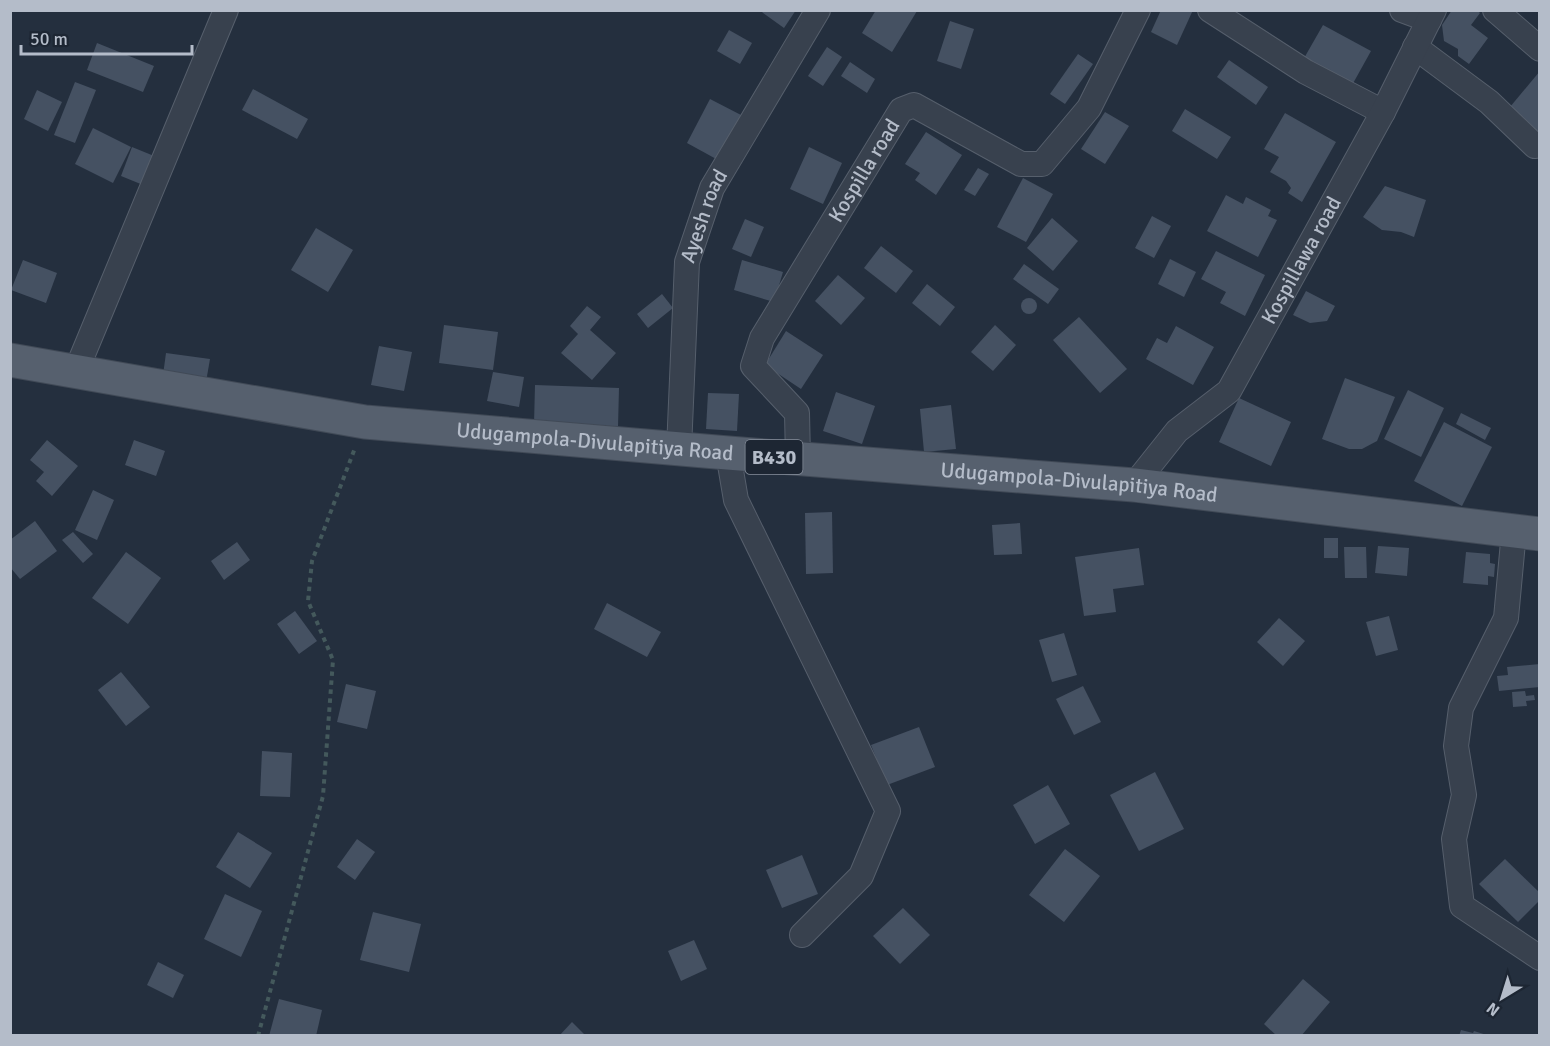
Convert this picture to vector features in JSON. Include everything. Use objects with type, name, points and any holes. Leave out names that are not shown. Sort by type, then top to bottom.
[{"type":"main road","name":"Udugampola-Divulapitiya Road","points":[[10,360],[365,422],[1134,485],[1527,532]]},
{"type":"street","points":[[76,371],[226,10]]},
{"type":"street","name":"Ayesh road","points":[[679,449],[687,262],[712,188],[818,10]]},
{"type":"street","name":"Kospilla road","points":[[798,459],[797,413],[753,366],[762,338],[900,110],[914,105],[1022,164],[1042,164],[1089,108],[1138,10]]},
{"type":"street","points":[[1210,10],[1306,72],[1383,112]]},
{"type":"street","points":[[1402,10],[1431,15]]},
{"type":"street","points":[[1495,10],[1539,50]]},
{"type":"street","name":"Kospillawa road","points":[[1134,485],[1177,430],[1229,391],[1383,112],[1431,15]]},
{"type":"street","points":[[1415,47],[1489,102],[1535,146]]},
{"type":"street","points":[[728,453],[736,500],[888,811],[861,876],[802,935]]},
{"type":"street","points":[[1527,532],[1506,618],[1461,708],[1456,746],[1464,795],[1454,839],[1462,906],[1539,958]]},
{"type":"path","points":[[258,1035],[323,796],[333,660],[308,601],[312,561],[365,422]]},
{"type":"building","points":[[759,10],[796,10],[784,28]]},
{"type":"building","points":[[876,10],[917,11],[892,52],[862,33]]},
{"type":"building","points":[[1161,10],[1193,10],[1177,45],[1151,32]]},
{"type":"building","points":[[1452,10],[1477,10],[1480,13],[1471,25],[1488,38],[1469,64],[1458,56],[1458,49],[1444,41],[1442,25]]},
{"type":"building","points":[[950,21],[974,29],[961,69],[937,61]]},
{"type":"building","points":[[1323,25],[1371,51],[1351,87],[1303,60]]},
{"type":"building","points":[[729,30],[752,43],[740,64],[717,51]]},
{"type":"building","points":[[97,43],[154,66],[143,92],[87,70]]},
{"type":"building","points":[[827,47],[842,57],[823,86],[808,76]]},
{"type":"building","points":[[1078,54],[1093,64],[1065,104],[1050,94]]},
{"type":"building","points":[[1229,60],[1268,87],[1256,105],[1217,77]]},
{"type":"building","points":[[850,62],[875,79],[867,93],[841,76]]},
{"type":"building","points":[[1540,71],[1540,137],[1505,113]]},
{"type":"building","points":[[75,82],[96,90],[75,143],[54,135]]},
{"type":"building","points":[[253,89],[308,119],[297,139],[242,110]]},
{"type":"building","points":[[37,90],[62,102],[48,131],[24,119]]},
{"type":"building","points":[[710,99],[741,115],[718,160],[687,143]]},
{"type":"building","points":[[1185,109],[1231,137],[1217,159],[1172,131]]},
{"type":"building","points":[[1105,112],[1129,126],[1105,164],[1081,149]]},
{"type":"building","points":[[1285,113],[1336,142],[1302,202],[1288,193],[1291,188],[1286,181],[1270,172],[1279,157],[1264,149]]},
{"type":"building","points":[[93,128],[131,147],[113,183],[75,164]]},
{"type":"building","points":[[926,132],[962,155],[936,195],[915,180],[920,173],[905,164]]},
{"type":"building","points":[[132,147],[159,158],[148,187],[121,176]]},
{"type":"building","points":[[809,147],[842,163],[823,204],[790,189]]},
{"type":"building","points":[[978,168],[989,174],[975,196],[964,190]]},
{"type":"building","points":[[1023,178],[1053,194],[1026,242],[997,227]]},
{"type":"building","points":[[1385,186],[1426,200],[1414,237],[1401,232],[1382,230],[1363,217]]},
{"type":"building","points":[[1226,195],[1243,204],[1246,197],[1271,210],[1268,216],[1277,220],[1258,257],[1207,231]]},
{"type":"building","points":[[1152,216],[1171,226],[1154,258],[1135,248]]},
{"type":"building","points":[[1052,218],[1078,241],[1053,271],[1027,248]]},
{"type":"building","points":[[745,219],[764,227],[751,257],[732,249]]},
{"type":"building","points":[[316,228],[353,250],[328,292],[291,270]]},
{"type":"building","points":[[881,246],[913,271],[896,293],[864,268]]},
{"type":"building","points":[[1216,251],[1265,275],[1245,316],[1220,303],[1226,292],[1201,279]]},
{"type":"building","points":[[1170,259],[1196,272],[1184,297],[1158,284]]},
{"type":"building","points":[[23,260],[57,273],[46,303],[11,290]]},
{"type":"building","points":[[742,260],[783,272],[774,302],[734,290]]},
{"type":"building","points":[[1024,264],[1059,289],[1048,304],[1013,279]]},
{"type":"building","points":[[838,275],[865,298],[841,325],[815,301]]},
{"type":"building","points":[[927,284],[955,307],[940,326],[912,303]]},
{"type":"building","points":[[1306,291],[1335,306],[1327,321],[1310,323],[1293,315]]},
{"type":"building","points":[[662,294],[673,308],[648,328],[637,314]]},
{"type":"building","points":[[1029,298],[1035,300],[1037,306],[1035,312],[1029,314],[1023,312],[1021,306],[1023,300]]},
{"type":"building","points":[[587,306],[601,317],[590,330],[616,353],[592,380],[561,353],[578,334],[570,326]]},
{"type":"building","points":[[1079,317],[1127,369],[1100,393],[1053,340]]},
{"type":"building","points":[[444,325],[498,332],[493,370],[439,363]]},
{"type":"building","points":[[995,325],[1016,345],[993,371],[971,352]]},
{"type":"building","points":[[1176,326],[1214,347],[1193,385],[1146,359],[1157,338],[1167,343]]},
{"type":"building","points":[[786,331],[823,355],[801,389],[765,365]]},
{"type":"building","points":[[379,346],[412,352],[404,391],[371,385]]},
{"type":"building","points":[[166,353],[210,359],[206,382],[163,375]]},
{"type":"building","points":[[493,372],[524,377],[519,407],[487,401]]},
{"type":"building","points":[[1345,378],[1395,397],[1377,441],[1362,449],[1349,449],[1322,439]]},
{"type":"building","points":[[535,385],[619,388],[618,427],[534,424]]},
{"type":"building","points":[[1408,390],[1444,408],[1421,457],[1384,439]]},
{"type":"building","points":[[836,392],[875,406],[862,444],[823,431]]},
{"type":"building","points":[[708,393],[739,394],[737,431],[706,429]]},
{"type":"building","points":[[1239,398],[1291,422],[1271,466],[1219,442]]},
{"type":"building","points":[[951,405],[956,449],[924,452],[920,409]]},
{"type":"building","points":[[1461,413],[1491,428],[1485,440],[1456,424]]},
{"type":"building","points":[[1444,422],[1492,447],[1462,506],[1414,481]]},
{"type":"building","points":[[47,440],[78,466],[52,496],[36,481],[44,472],[30,460]]},
{"type":"building","points":[[134,440],[165,451],[156,476],[125,465]]},
{"type":"building","points":[[93,490],[114,500],[97,540],[75,530]]},
{"type":"building","points":[[832,512],[833,573],[806,574],[805,513]]},
{"type":"building","points":[[35,521],[57,551],[20,579],[10,567],[10,540]]},
{"type":"building","points":[[1020,523],[1022,554],[994,555],[992,525]]},
{"type":"building","points":[[73,532],[93,554],[83,563],[62,540]]},
{"type":"building","points":[[1324,538],[1338,538],[1338,558],[1324,558]]},
{"type":"building","points":[[237,542],[250,560],[224,580],[211,561]]},
{"type":"building","points":[[1378,546],[1409,548],[1407,576],[1375,573]]},
{"type":"building","points":[[1344,547],[1366,547],[1367,578],[1345,578]]},
{"type":"building","points":[[1139,548],[1144,585],[1113,589],[1116,612],[1084,616],[1075,557]]},
{"type":"building","points":[[126,552],[161,578],[128,624],[92,598]]},
{"type":"building","points":[[1466,552],[1490,554],[1490,563],[1495,564],[1494,577],[1488,576],[1488,585],[1463,583]]},
{"type":"building","points":[[607,603],[661,632],[647,657],[594,629]]},
{"type":"building","points":[[295,611],[317,641],[299,654],[277,624]]},
{"type":"building","points":[[1389,616],[1398,650],[1376,656],[1366,622]]},
{"type":"building","points":[[1279,618],[1305,641],[1283,666],[1257,642]]},
{"type":"building","points":[[1064,633],[1077,675],[1052,682],[1039,640]]},
{"type":"building","points":[[1540,664],[1540,687],[1499,691],[1497,676],[1508,675],[1507,667]]},
{"type":"building","points":[[121,672],[150,707],[126,726],[98,690]]},
{"type":"building","points":[[346,684],[376,691],[367,729],[337,722]]},
{"type":"building","points":[[1083,686],[1101,722],[1074,735],[1056,699]]},
{"type":"building","points":[[1525,691],[1526,696],[1534,695],[1535,700],[1526,701],[1527,706],[1513,707],[1512,692]]},
{"type":"building","points":[[919,727],[935,767],[887,785],[871,745]]},
{"type":"building","points":[[262,751],[292,753],[290,797],[260,796]]},
{"type":"building","points":[[1155,772],[1184,829],[1139,851],[1110,795]]},
{"type":"building","points":[[1048,785],[1070,824],[1035,844],[1013,805]]},
{"type":"building","points":[[238,832],[272,853],[250,888],[216,867]]},
{"type":"building","points":[[357,839],[375,852],[355,880],[337,867]]},
{"type":"building","points":[[1065,849],[1100,876],[1064,922],[1029,895]]},
{"type":"building","points":[[802,855],[818,894],[782,908],[766,870]]},
{"type":"building","points":[[1505,859],[1540,893],[1540,900],[1518,922],[1479,884]]},
{"type":"building","points":[[225,894],[262,911],[241,957],[204,939]]},
{"type":"building","points":[[903,908],[930,935],[900,964],[873,936]]},
{"type":"building","points":[[373,912],[421,924],[409,972],[360,960]]},
{"type":"building","points":[[694,940],[707,969],[681,981],[668,951]]},
{"type":"building","points":[[158,962],[184,975],[173,998],[147,985]]},
{"type":"building","points":[[1303,979],[1330,1002],[1301,1036],[1277,1036],[1264,1024]]},
{"type":"building","points":[[279,999],[322,1010],[316,1036],[269,1036]]},
{"type":"building","points":[[572,1022],[586,1036],[559,1036]]},
{"type":"building","points":[[1461,1030],[1473,1033],[1474,1031],[1490,1036],[1459,1036]]}]
